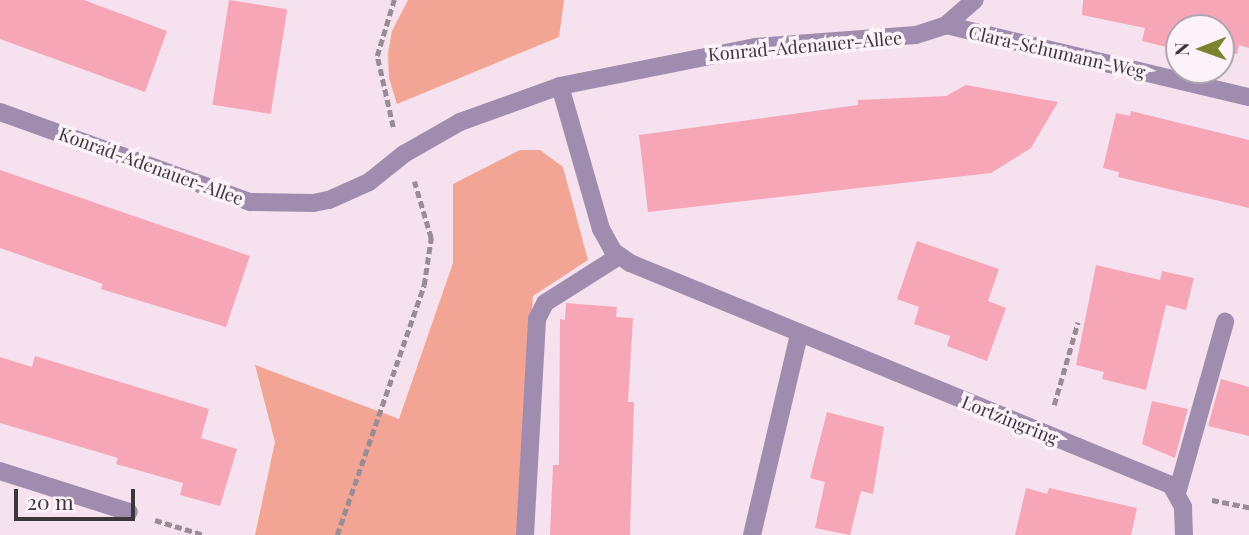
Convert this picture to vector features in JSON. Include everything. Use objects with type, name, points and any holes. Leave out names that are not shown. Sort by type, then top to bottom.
[{"type":"street","name":"Konrad-Adenauer-Allee","points":[[0,112],[212,190],[282,206],[345,194],[369,182],[404,154],[460,122],[560,86],[690,57],[755,47],[888,40],[946,25],[975,0]]},
{"type":"street","name":"Clara-Schumann-Weg","points":[[946,25],[1249,97]]},
{"type":"street","points":[[525,535],[537,318],[545,303],[619,256],[601,229],[560,86]]},
{"type":"street","name":"Lortzingring","points":[[619,256],[799,335],[1162,481],[1177,493]]},
{"type":"street","points":[[1184,535],[1183,507],[1177,493],[1225,322]]},
{"type":"street","points":[[752,535],[799,335]]},
{"type":"street","points":[[0,471],[129,512]]},
{"type":"path","points":[[337,535],[429,259],[426,214],[386,109],[377,56],[394,0]]},
{"type":"path","points":[[1046,434],[1078,322]]},
{"type":"path","points":[[129,512],[204,535]]},
{"type":"shaded area","points":[[408,0],[564,0],[559,37],[397,104],[389,78],[388,53],[392,31]]},
{"type":"shaded area","points":[[520,150],[540,150],[563,167],[588,260],[533,296],[518,535],[255,535],[275,442],[255,365],[399,419],[453,263],[453,184]]},
{"type":"building","points":[[0,0],[84,0],[167,31],[145,92],[0,39]]},
{"type":"building","points":[[229,0],[287,9],[271,114],[212,105]]},
{"type":"building","points":[[1083,0],[1249,0],[1249,48],[1239,45],[1235,54],[1235,14],[1165,14],[1165,47],[1142,41],[1145,28],[1082,15]]},
{"type":"building","points":[[966,85],[1058,102],[1031,148],[991,173],[648,212],[639,135],[858,105],[858,100],[946,96]]},
{"type":"building","points":[[1131,111],[1249,140],[1249,208],[1118,177],[1119,172],[1103,168],[1116,113],[1130,116]]},
{"type":"building","points":[[0,170],[250,256],[226,327],[101,289],[103,284],[0,248]]},
{"type":"building","points":[[917,241],[999,269],[988,301],[1006,308],[987,361],[947,346],[950,336],[914,324],[919,307],[897,299]]},
{"type":"building","points":[[1096,265],[1160,280],[1162,271],[1194,278],[1186,310],[1166,305],[1146,390],[1102,379],[1104,372],[1076,365]]},
{"type":"building","points":[[566,303],[617,307],[616,317],[633,318],[628,402],[634,402],[630,535],[550,535],[553,465],[559,465],[560,319],[565,320]]},
{"type":"building","points":[[35,356],[209,409],[201,438],[237,449],[220,506],[180,495],[183,483],[116,464],[118,458],[0,423],[0,357],[32,367]]},
{"type":"building","points":[[1221,379],[1249,387],[1249,436],[1208,426]]},
{"type":"building","points":[[1152,401],[1188,409],[1175,458],[1142,444]]},
{"type":"building","points":[[827,412],[884,427],[873,494],[861,491],[850,535],[815,528],[825,482],[810,478]]},
{"type":"building","points":[[1026,488],[1047,494],[1049,488],[1137,508],[1131,535],[1015,535]]}]
